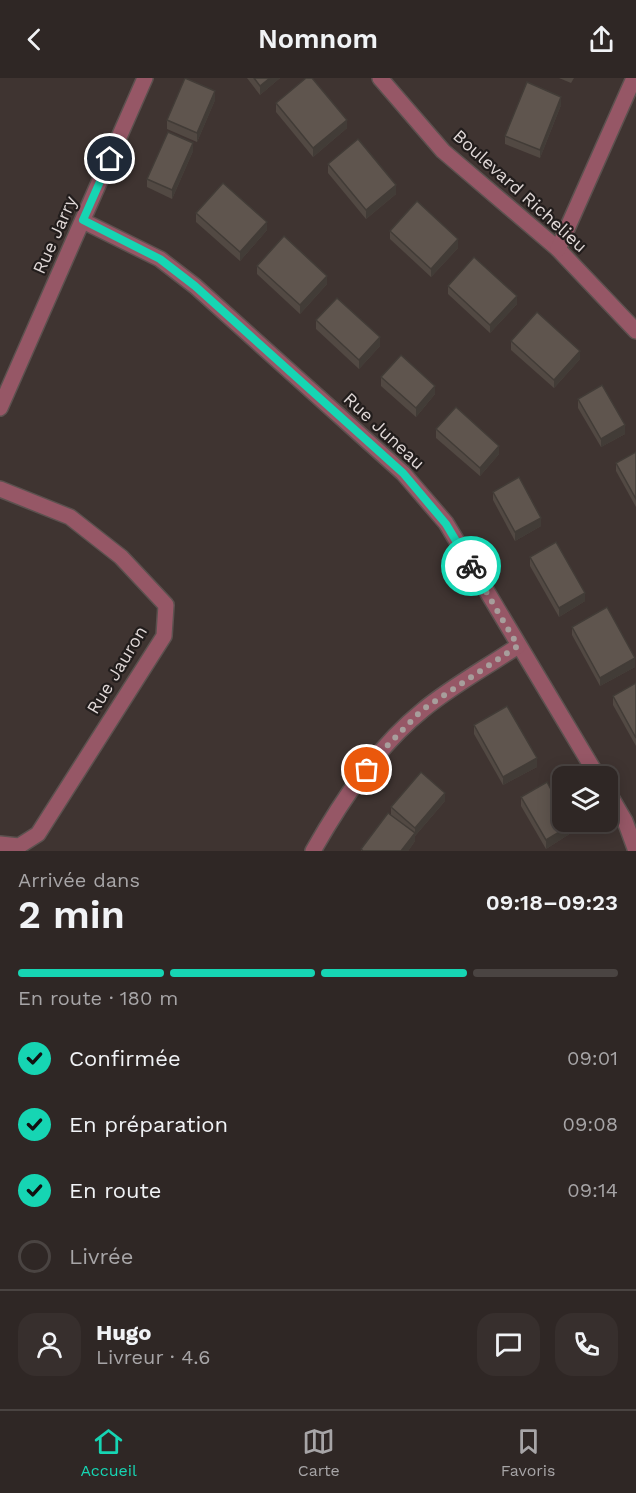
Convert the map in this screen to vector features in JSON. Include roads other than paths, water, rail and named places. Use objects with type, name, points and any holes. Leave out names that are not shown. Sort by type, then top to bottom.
[{"type":"street","name":"Rue Jarry","points":[[0,408],[145,78]]},
{"type":"street","name":"Boulevard Richelieu","points":[[380,78],[443,151],[558,249],[636,331]]},
{"type":"street","points":[[558,249],[634,78]]},
{"type":"street","name":"Rue Juneau","points":[[83,220],[160,259],[177,272],[403,473],[446,524],[591,766]]},
{"type":"street","name":"Rue Jauron","points":[[0,489],[70,517],[121,557],[166,605],[164,636],[38,834],[20,846],[0,844]]},
{"type":"street","points":[[313,851],[338,807],[382,751],[422,710],[518,646]]},
{"type":"street","points":[[618,809],[636,851]]}]
